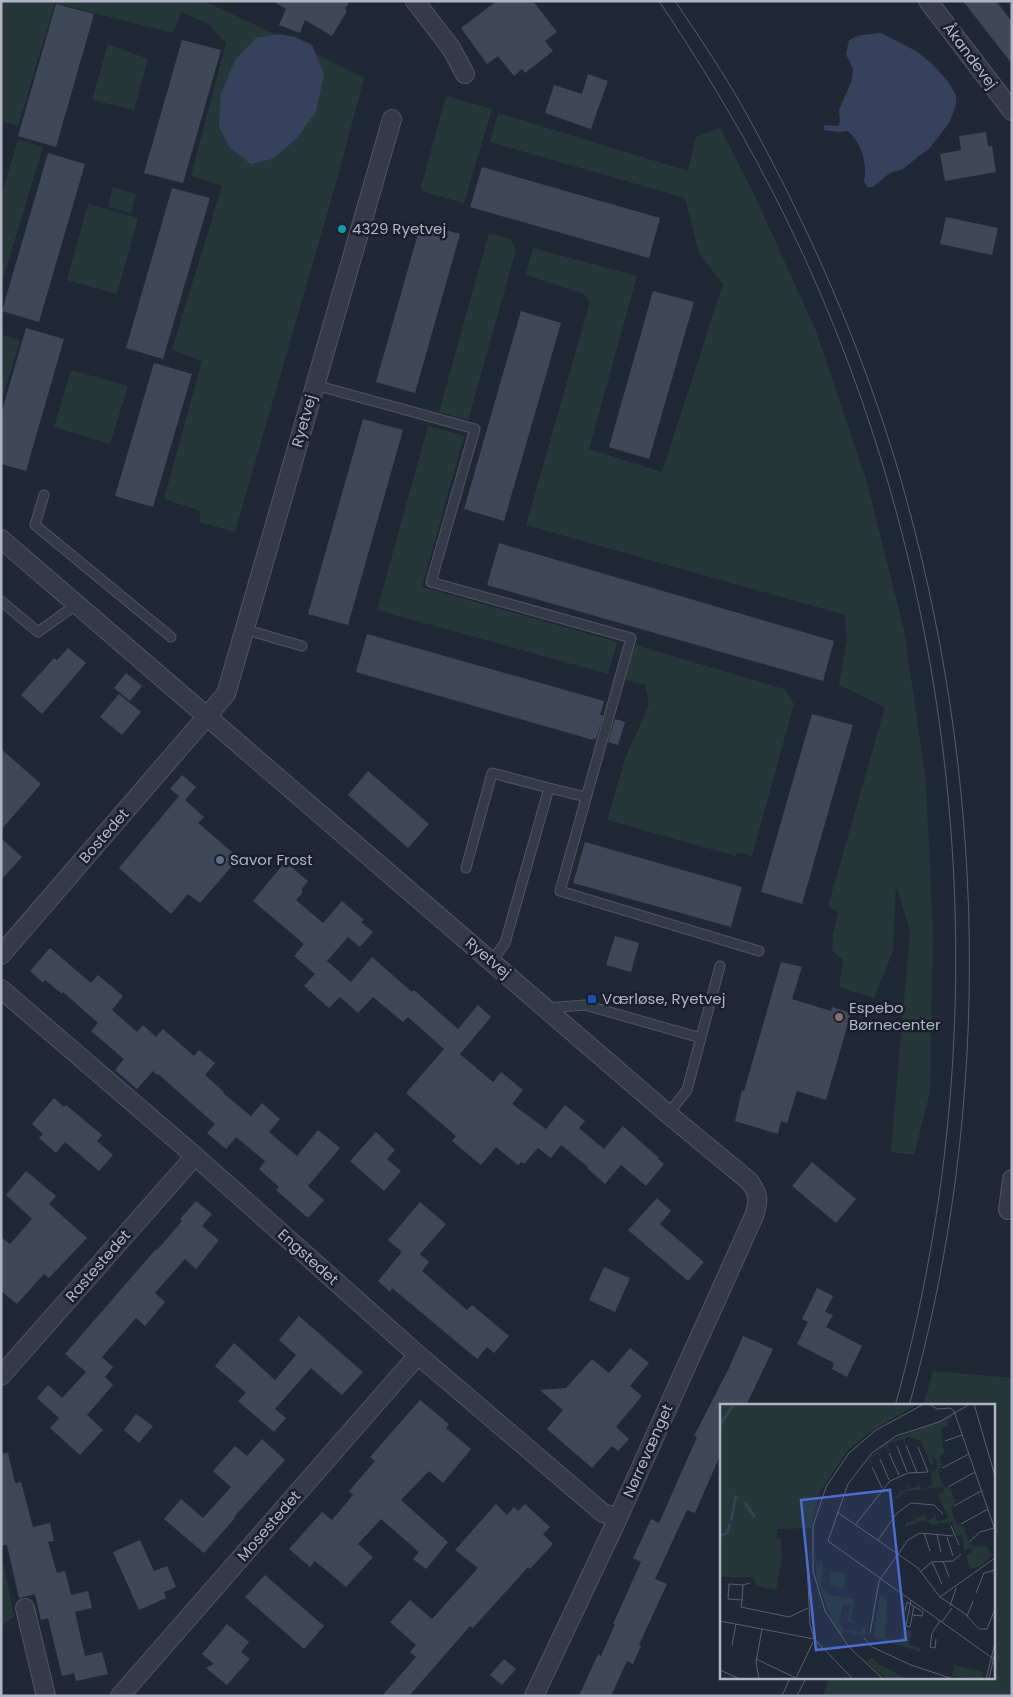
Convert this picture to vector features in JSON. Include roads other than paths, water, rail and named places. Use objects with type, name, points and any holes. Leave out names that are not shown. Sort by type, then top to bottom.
[{"type":"street","points":[[415,1],[451,48],[465,74]]},
{"type":"street","name":"Åkandevej","points":[[928,1],[1012,111]]},
{"type":"street","name":"Ryetvej","points":[[207,717],[226,694],[392,119]]},
{"type":"street","name":"Ryetvej","points":[[1,538],[668,1114],[749,1181],[756,1191],[758,1205]]},
{"type":"street","name":"Bostedet","points":[[1,955],[207,717]]},
{"type":"street","name":"Engstedet","points":[[1,989],[194,1156],[418,1355],[603,1513],[618,1518]]},
{"type":"street","name":"Rastestedet","points":[[1,1376],[194,1156]]},
{"type":"street","points":[[1010,1210],[1012,1179]]},
{"type":"street","name":"Nørrevænget","points":[[534,1696],[618,1518],[758,1205]]},
{"type":"street","name":"Mosestedet","points":[[120,1696],[418,1355]]},
{"type":"street","points":[[25,1608],[46,1696]]},
{"type":"lane","points":[[315,386],[475,429],[431,582],[631,638],[560,890],[759,951]]},
{"type":"lane","points":[[44,496],[35,525],[172,637]]},
{"type":"lane","points":[[1,600],[38,632],[77,604]]},
{"type":"lane","points":[[244,629],[302,646]]},
{"type":"lane","points":[[466,868],[492,773],[586,797]]},
{"type":"lane","points":[[492,962],[505,943],[548,788]]},
{"type":"lane","points":[[668,1114],[687,1090],[720,966]]},
{"type":"lane","points":[[545,1008],[585,1005],[701,1038]]},
{"type":"water","points":[[881,33],[916,51],[931,63],[947,80],[956,95],[956,105],[949,123],[929,149],[903,169],[890,173],[874,186],[868,188],[864,181],[865,168],[862,153],[856,140],[847,131],[824,130],[824,125],[838,126],[840,122],[839,110],[852,80],[853,69],[846,54],[849,40],[861,35]]},
{"type":"water","points":[[279,34],[295,37],[312,45],[324,74],[316,112],[296,139],[272,159],[251,164],[230,148],[219,127],[221,94],[235,60],[256,38]]},
{"type":"tram line","points":[[659,1],[717,91],[744,138],[769,185],[834,327],[886,476],[923,628],[947,784],[956,940],[950,1097],[930,1253],[895,1404]]},
{"type":"tram line","points":[[675,1],[730,85],[769,156],[812,244],[851,334],[899,473],[928,587],[950,703],[964,821],[969,939],[967,1057],[956,1175],[937,1291],[909,1404]]},
{"type":"tram line","points":[[782,1696],[789,1680]]},
{"type":"tram line","points":[[797,1696],[805,1680]]},
{"type":"place","name":"4329 Ryetvej","points":[[342,229]]},
{"type":"place","name":"Savor Frost","points":[[220,860]]},
{"type":"place","name":"Værløse, Ryetvej","points":[[592,999]]},
{"type":"place","name":"Espebo Børnecenter","points":[[839,1017]]}]
